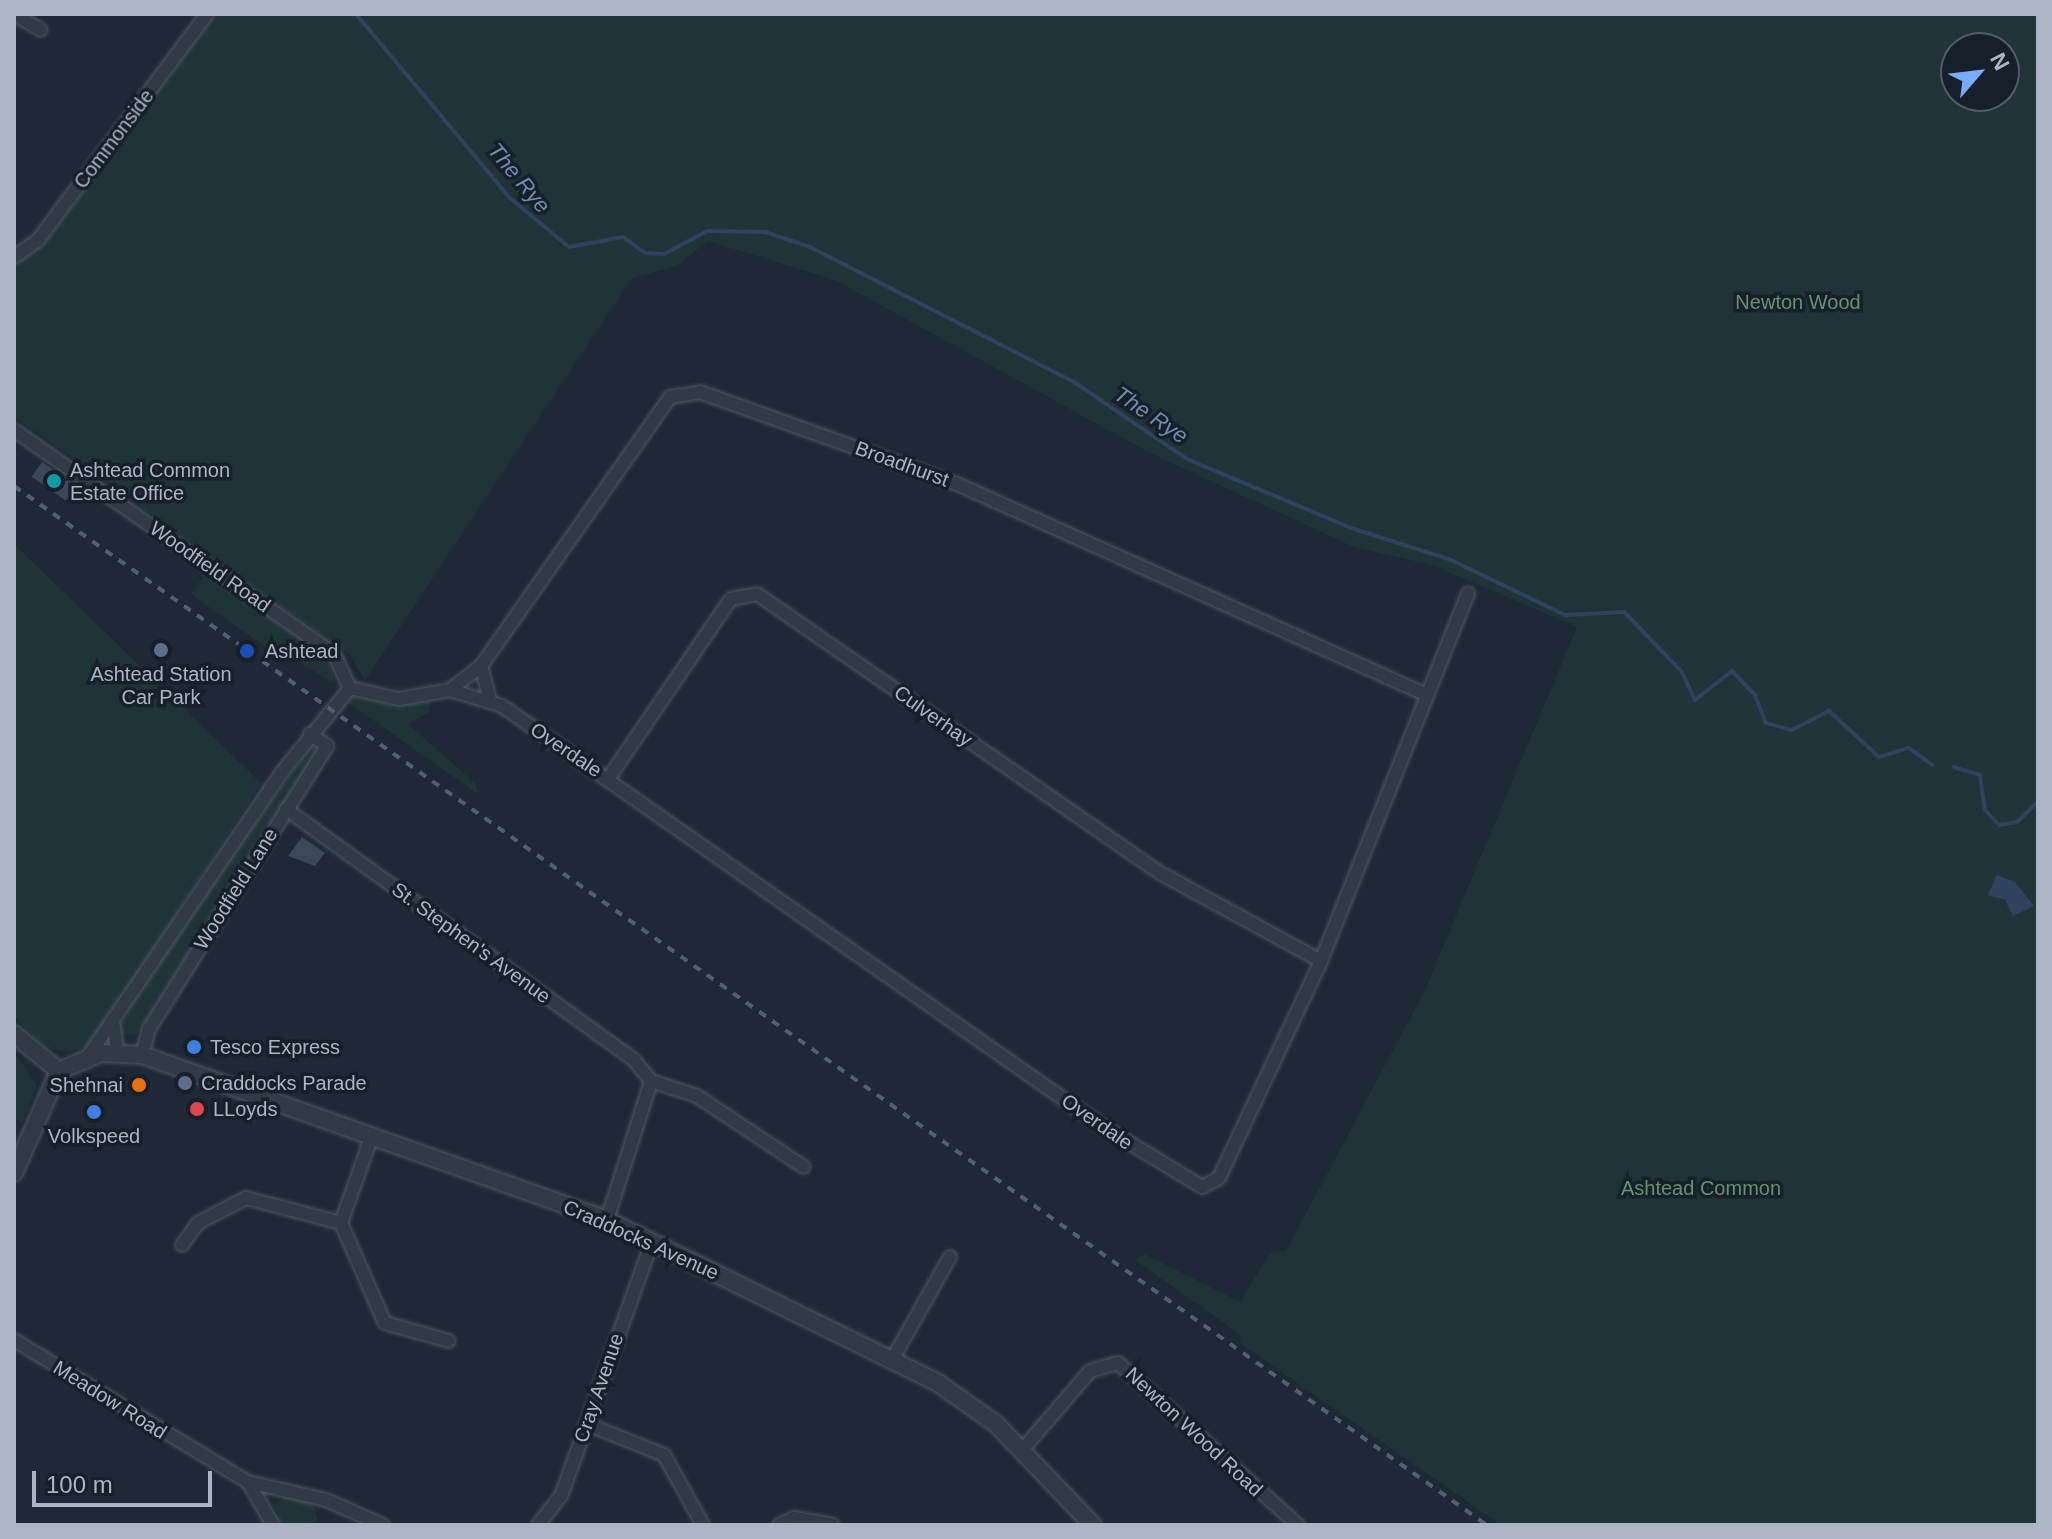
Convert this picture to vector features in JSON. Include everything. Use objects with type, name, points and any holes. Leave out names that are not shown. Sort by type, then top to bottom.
[{"type":"street","points":[[14,14],[41,30]]},
{"type":"street","name":"Commonside","points":[[14,257],[38,240],[207,14]]},
{"type":"street","name":"Broadhurst","points":[[350,688],[399,699],[450,690],[481,666],[670,397],[700,392],[957,484],[1427,695]]},
{"type":"street","name":"Woodfield Road","points":[[14,430],[334,654],[350,688]]},
{"type":"street","name":"Overdale","points":[[450,690],[490,699],[1191,1185],[1219,1178],[1321,961],[1468,593]]},
{"type":"street","name":"Culverhay","points":[[608,779],[731,599],[757,594],[1162,874],[1321,961]]},
{"type":"street","points":[[481,666],[490,699]]},
{"type":"street","name":"Woodfield Lane","points":[[59,1071],[87,1058],[310,734],[350,688]]},
{"type":"street","name":"Woodfield Lane","points":[[142,1055],[149,1029],[327,746],[310,734]]},
{"type":"street","name":"St. Stephen's Avenue","points":[[286,809],[634,1060],[651,1081],[697,1096],[804,1167]]},
{"type":"street","points":[[113,1021],[117,1051]]},
{"type":"street","points":[[14,1034],[59,1071],[14,1173]]},
{"type":"street","name":"Craddocks Avenue","points":[[87,1058],[117,1051],[142,1055],[607,1220],[651,1244],[893,1358],[979,1411],[1023,1449],[1093,1525]]},
{"type":"street","points":[[607,1220],[651,1081]]},
{"type":"street","points":[[371,1138],[341,1223],[385,1323],[449,1341]]},
{"type":"street","points":[[182,1245],[198,1223],[246,1198],[341,1223]]},
{"type":"street","name":"Cray Avenue","points":[[538,1525],[561,1496],[651,1244]]},
{"type":"street","points":[[893,1358],[950,1257]]},
{"type":"street","name":"Meadow Road","points":[[14,1340],[248,1482]]},
{"type":"street","name":"Newton Wood Road","points":[[1023,1449],[1090,1371],[1118,1363],[1298,1525]]},
{"type":"street","points":[[587,1424],[664,1455],[703,1525]]},
{"type":"street","points":[[248,1482],[273,1525]]},
{"type":"street","points":[[248,1482],[326,1500],[383,1525]]},
{"type":"street","points":[[779,1525],[794,1518],[832,1525]]},
{"type":"green space","name":"Ashtead Common","points":[[216,14],[2038,14],[2038,1525],[1501,1525],[1240,1343],[1241,1335],[1135,1260],[1144,1254],[1240,1302],[1270,1253],[1286,1251],[1425,990],[1577,627],[1432,565],[1354,547],[1152,454],[835,280],[708,241],[676,266],[632,278],[365,680],[350,655],[14,416],[14,264],[51,234]]},
{"type":"green space","points":[[14,544],[261,783],[99,1032],[88,1046],[68,1052],[45,1047],[14,1017]]},
{"type":"green space","points":[[207,571],[320,652],[334,672],[333,683],[285,653],[281,658],[191,594]]},
{"type":"green space","points":[[354,694],[390,705],[430,701],[429,712],[408,724],[476,784],[478,794],[349,703]]},
{"type":"green space","points":[[312,745],[317,752],[138,1034],[120,1036],[118,1026],[175,934]]},
{"type":"green space","points":[[14,1052],[37,1085],[22,1123],[14,1118]]},
{"type":"green space","points":[[286,1496],[313,1502],[318,1522],[282,1525],[274,1504]]},
{"type":"water","points":[[1997,875],[2015,882],[2034,906],[2013,916],[2005,900],[1988,895]]},
{"type":"building","name":"Ashtead Common Estate Office","points":[[42,462],[76,486],[66,501],[32,477]]},
{"type":"building","points":[[302,837],[325,853],[315,866],[288,856]]},
{"type":"waterway","name":"The Rye","points":[[356,14],[510,198],[569,247],[623,237],[645,253],[664,254],[707,231],[765,232],[810,247],[1074,382],[1187,459],[1351,528],[1451,560],[1565,615],[1624,612],[1682,672],[1695,700],[1732,671],[1755,695],[1766,723],[1792,730],[1829,711],[1879,757],[1909,748],[1932,765]]},
{"type":"waterway","name":"The Rye","points":[[1954,767],[1980,775],[1985,810],[1999,825],[2017,822],[2038,802]]},
{"type":"railway","points":[[14,486],[1487,1525]]},
{"type":"place","name":"Ashtead Common Estate Office","points":[[54,481]]},
{"type":"place","name":"Ashtead Station Car Park","points":[[161,650]]},
{"type":"place","name":"Ashtead","points":[[247,651]]},
{"type":"place","name":"Tesco Express","points":[[194,1047]]},
{"type":"place","name":"Craddocks Parade","points":[[185,1083]]},
{"type":"place","name":"Shehnai","points":[[139,1085]]},
{"type":"place","name":"LLoyds","points":[[197,1109]]},
{"type":"place","name":"Volkspeed","points":[[94,1112]]},
{"type":"park label","name":"Newton Wood","points":[[1798,302]]}]
